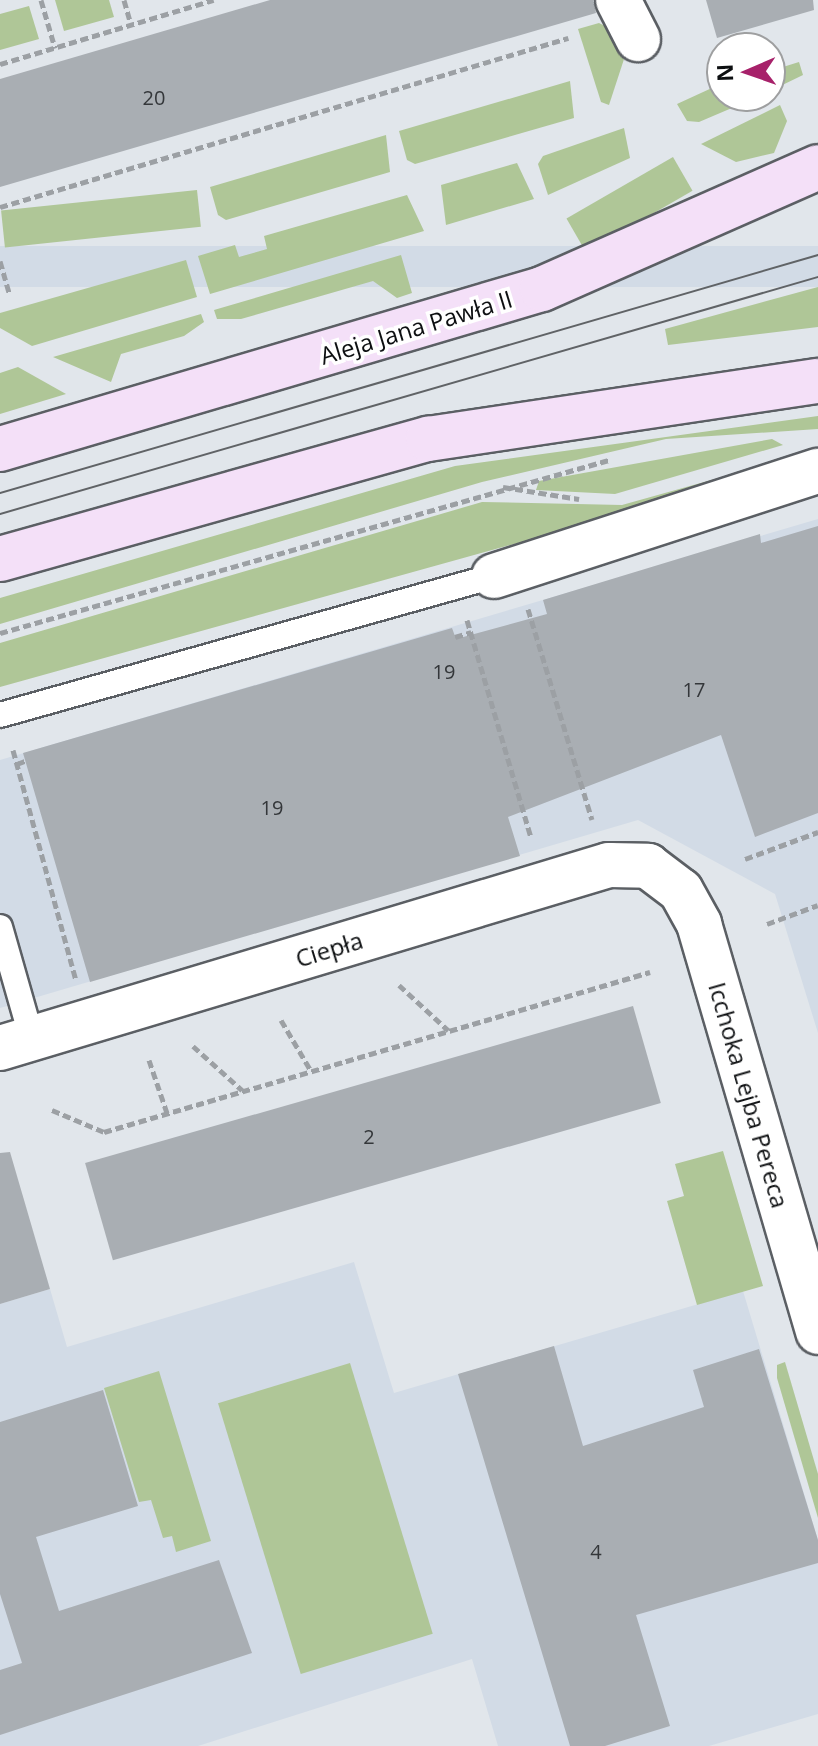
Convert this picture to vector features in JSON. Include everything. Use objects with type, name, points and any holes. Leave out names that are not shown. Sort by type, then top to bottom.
[{"type":"main road","name":"Aleja Jana Pawła II","points":[[0,449],[542,289],[818,167]]},
{"type":"main road","points":[[0,559],[428,439],[818,381]]},
{"type":"street","points":[[618,0],[638,39]]},
{"type":"street","points":[[510,588],[818,471]]},
{"type":"street","name":"Ciepła","points":[[16,1044],[609,865],[658,871]]},
{"type":"street","name":"Icchoka Lejba Pereca","points":[[658,871],[681,891],[699,924],[807,1258],[818,1332]]},
{"type":"lane","points":[[0,715],[510,588]]},
{"type":"lane","points":[[0,927],[16,1044]]},
{"type":"path","points":[[41,0],[55,48]]},
{"type":"path","points":[[124,0],[131,25]]},
{"type":"path","points":[[0,64],[214,0]]},
{"type":"path","points":[[0,207],[568,38]]},
{"type":"path","points":[[0,261],[10,295]]},
{"type":"path","points":[[0,633],[502,486]]},
{"type":"path","points":[[510,588],[592,819]]},
{"type":"path","points":[[467,618],[531,838]]},
{"type":"path","points":[[455,637],[471,632]]},
{"type":"path","points":[[13,750],[77,985]]},
{"type":"path","points":[[17,764],[25,761]]},
{"type":"path","points":[[745,859],[818,832]]},
{"type":"path","points":[[767,924],[818,905]]},
{"type":"path","points":[[52,1110],[104,1132],[650,972]]},
{"type":"path","points":[[399,985],[449,1031]]},
{"type":"path","points":[[281,1020],[311,1071]]},
{"type":"path","points":[[193,1046],[243,1091]]},
{"type":"path","points":[[149,1060],[167,1113]]},
{"type":"shaded area","points":[[0,246],[818,246],[818,287],[0,287]]},
{"type":"shaded area","points":[[818,519],[818,1033],[775,894],[638,820],[0,1008],[0,760]]},
{"type":"shaded area","points":[[354,1262],[394,1393],[743,1291],[818,1540],[818,1714],[709,1746],[498,1746],[472,1659],[198,1746],[0,1746],[0,1304],[50,1289],[67,1347]]},
{"type":"green space","points":[[55,0],[109,0],[114,17],[64,31]]},
{"type":"green space","points":[[29,6],[39,39],[0,50],[0,14]]},
{"type":"green space","points":[[599,23],[623,35],[626,53],[609,105],[601,102],[578,29]]},
{"type":"green space","points":[[799,62],[803,75],[786,83],[786,66]]},
{"type":"green space","points":[[570,81],[574,118],[415,164],[407,160],[399,131]]},
{"type":"green space","points":[[706,91],[706,112],[722,112],[699,122],[687,121],[677,104]]},
{"type":"green space","points":[[766,112],[783,112],[787,121],[774,153],[736,162],[701,144]]},
{"type":"green space","points":[[624,128],[630,158],[548,195],[538,164],[543,156]]},
{"type":"green space","points":[[386,135],[390,172],[226,220],[218,215],[210,187]]},
{"type":"green space","points":[[673,157],[692,191],[586,252],[566,218]]},
{"type":"green space","points":[[517,163],[534,199],[446,225],[441,185]]},
{"type":"green space","points":[[197,190],[201,227],[5,247],[1,211]]},
{"type":"green space","points":[[407,195],[424,231],[210,294],[198,256],[235,245],[239,257],[267,249],[264,236]]},
{"type":"green space","points":[[401,255],[412,293],[397,298],[373,281],[241,319],[217,319],[214,310]]},
{"type":"green space","points":[[186,260],[197,297],[32,346],[0,328],[0,313]]},
{"type":"green space","points":[[818,287],[818,327],[668,345],[665,329]]},
{"type":"green space","points":[[201,314],[204,322],[184,336],[121,354],[111,382],[53,357]]},
{"type":"green space","points":[[18,367],[66,394],[0,414],[0,373]]},
{"type":"green space","points":[[818,416],[818,429],[666,439],[482,482],[0,624],[0,598],[455,466]]},
{"type":"green space","points":[[772,439],[783,445],[615,494],[536,490],[539,481]]},
{"type":"green space","points":[[815,451],[557,532],[0,687],[0,643],[482,502],[622,505]]},
{"type":"green space","points":[[723,1151],[763,1286],[697,1305],[667,1201],[684,1196],[675,1164]]},
{"type":"green space","points":[[785,1362],[818,1474],[818,1518],[777,1378],[777,1365]]},
{"type":"green space","points":[[350,1363],[433,1634],[301,1674],[218,1403]]},
{"type":"green space","points":[[159,1371],[211,1541],[176,1552],[172,1536],[163,1538],[151,1500],[139,1502],[104,1388]]},
{"type":"building","points":[[270,0],[593,0],[596,13],[0,187],[0,79]]},
{"type":"building","points":[[706,0],[813,0],[814,10],[738,32],[715,32]]},
{"type":"building","points":[[818,526],[818,813],[755,837],[721,735],[508,817],[520,856],[90,982],[23,753],[452,628],[456,639],[547,614],[543,600],[760,534],[761,543]]},
{"type":"building","points":[[633,1006],[661,1103],[113,1260],[85,1163]]},
{"type":"building","points":[[10,1152],[50,1289],[0,1304],[0,1153]]},
{"type":"building","points":[[554,1346],[583,1446],[704,1407],[693,1370],[759,1349],[818,1540],[818,1563],[636,1615],[670,1726],[605,1746],[570,1746],[458,1374]]},
{"type":"building","points":[[103,1390],[138,1506],[36,1537],[59,1611],[219,1560],[252,1653],[0,1735],[0,1670],[22,1663],[0,1594],[0,1422]]},
{"type":"tram line","points":[[0,493],[818,255]]},
{"type":"tram line","points":[[0,514],[818,277]]}]
